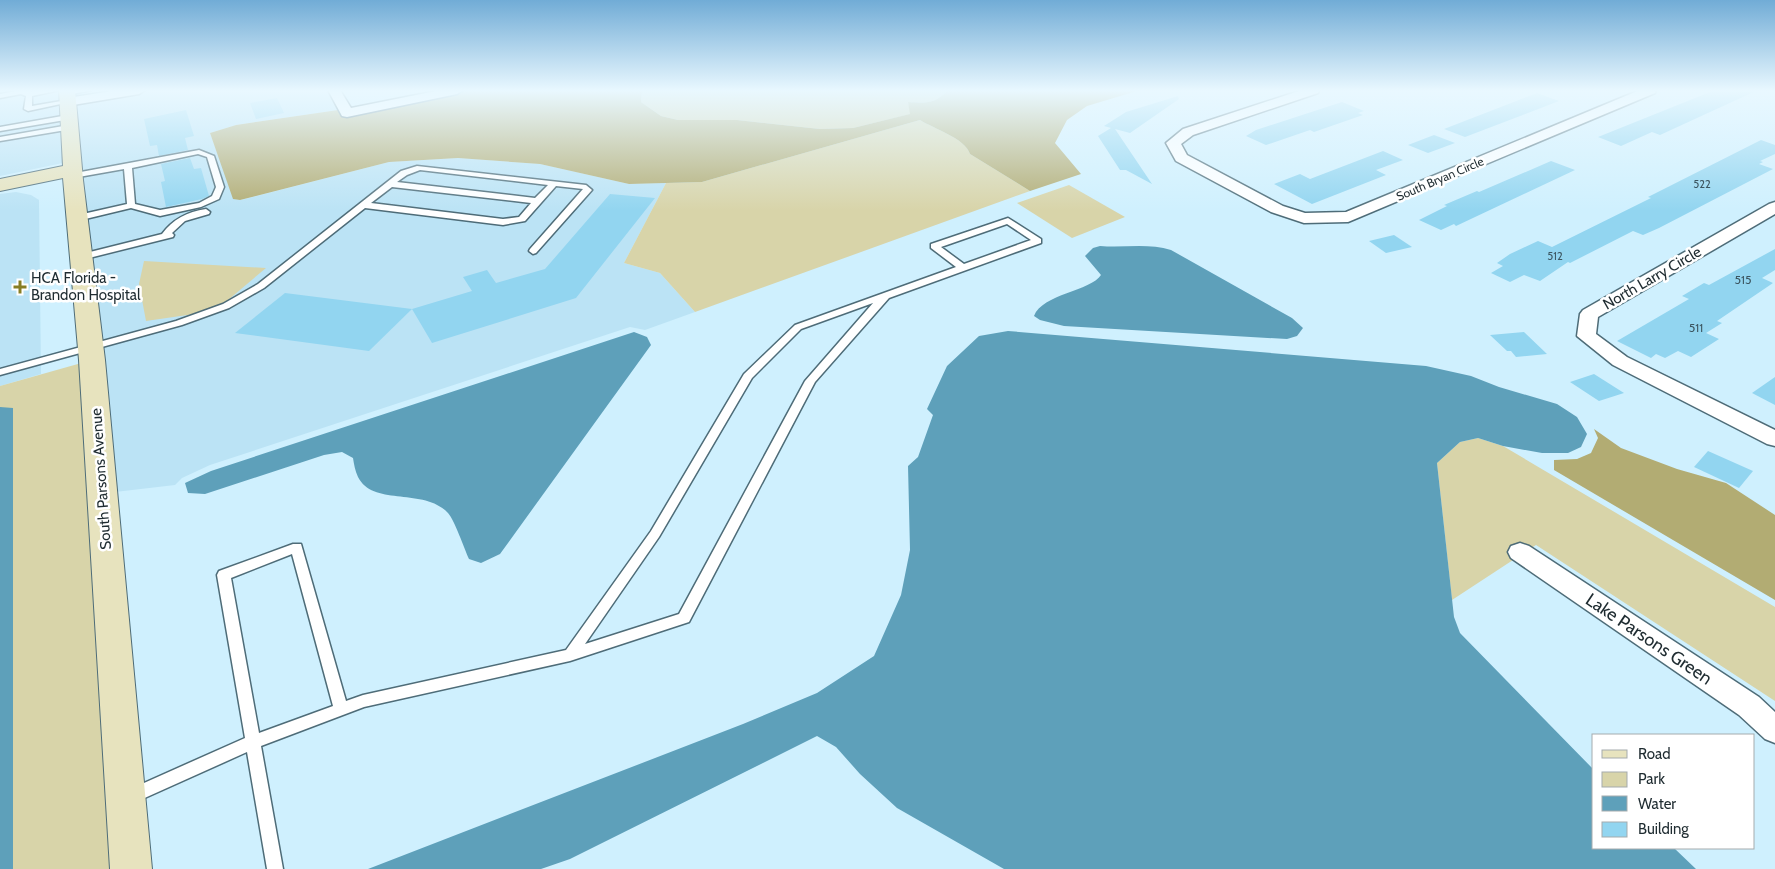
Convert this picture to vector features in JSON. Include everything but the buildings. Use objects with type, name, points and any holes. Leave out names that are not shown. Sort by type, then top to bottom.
[{"type":"street","name":"South Parsons Avenue","points":[[69,131],[91,347],[131,869]]},
{"type":"street","name":"South Bryan Circle","points":[[1192,131],[1173,144],[1181,158],[1277,209],[1304,218],[1348,218],[1554,131]]},
{"type":"street","points":[[0,179],[73,170]]},
{"type":"street","points":[[0,185],[73,170]]},
{"type":"street","name":"North Larry Circle","points":[[1775,208],[1589,314],[1586,336],[1620,362],[1775,439]]},
{"type":"street","name":"Lake Parsons Green","points":[[1520,552],[1749,706],[1775,730]]},
{"type":"lane","points":[[0,139],[17,131]]},
{"type":"lane","points":[[73,170],[128,166],[198,152],[210,156],[220,187],[216,197],[201,205],[160,213],[131,205],[77,218]]},
{"type":"lane","points":[[128,166],[131,205]]},
{"type":"lane","points":[[0,372],[206,314],[245,296],[276,275],[404,173],[420,168],[579,186],[588,190],[534,251]]},
{"type":"lane","points":[[364,205],[503,222],[522,219],[554,183]]},
{"type":"lane","points":[[390,184],[537,201]]},
{"type":"lane","points":[[81,257],[167,236],[170,229],[183,219],[206,212]]},
{"type":"lane","points":[[570,655],[655,534],[748,376],[798,327],[964,268],[1038,240],[1008,221],[934,246],[964,268]]},
{"type":"lane","points":[[126,799],[253,742],[363,701],[570,655],[684,618],[810,380],[885,296]]},
{"type":"lane","points":[[276,869],[224,575],[297,547],[340,709]]},
{"type":"shaded area","points":[[0,131],[61,131],[63,163],[0,176]]},
{"type":"shaded area","points":[[78,131],[218,131],[210,133],[234,199],[241,200],[389,162],[458,158],[540,164],[629,184],[666,183],[624,263],[660,273],[695,312],[645,330],[630,327],[210,465],[182,478],[175,485],[115,492]]},
{"type":"shaded area","points":[[218,131],[883,131],[702,182],[629,184],[540,164],[458,158],[389,162],[240,200],[233,199],[210,133]]},
{"type":"shaded area","points":[[940,131],[1061,131],[1055,143],[1081,174],[1030,191],[970,154],[967,148],[956,139]]},
{"type":"shaded area","name":"HCA Florida - Brandon Hospital","points":[[16,192],[31,195],[39,200],[41,374],[0,386],[0,194]]},
{"type":"shaded area","points":[[1594,429],[1621,448],[1677,469],[1726,483],[1775,515],[1775,600],[1554,470],[1554,460],[1577,459],[1591,453],[1598,438]]},
{"type":"green space","points":[[883,131],[940,131],[962,143],[970,154],[1030,191],[695,312],[660,273],[624,263],[666,183],[702,182]]},
{"type":"green space","points":[[1069,185],[1125,217],[1072,238],[1017,203]]},
{"type":"green space","points":[[144,261],[266,268],[215,311],[146,321],[139,284]]},
{"type":"green space","points":[[92,360],[134,869],[0,869],[0,386]]},
{"type":"green space","points":[[1478,438],[1503,446],[1775,607],[1775,701],[1536,545],[1452,600],[1437,463],[1460,442]]},
{"type":"water","points":[[1100,246],[1145,246],[1171,250],[1292,318],[1303,328],[1297,336],[1287,339],[1064,326],[1040,320],[1034,316],[1046,303],[1087,285],[1101,275],[1085,256],[1093,248]]},
{"type":"water","points":[[1008,331],[1426,366],[1471,376],[1499,387],[1557,404],[1577,417],[1587,434],[1581,447],[1568,453],[1542,453],[1503,446],[1478,438],[1460,442],[1437,463],[1454,617],[1460,633],[1592,768],[1592,849],[1675,849],[1696,869],[1004,869],[897,808],[860,774],[836,747],[817,736],[570,859],[541,869],[368,869],[743,724],[817,693],[874,656],[901,595],[910,550],[908,466],[918,457],[933,415],[927,409],[947,366],[979,336]]},
{"type":"water","points":[[634,332],[647,337],[651,345],[500,554],[481,563],[469,559],[451,517],[438,505],[413,498],[375,492],[365,486],[358,477],[353,458],[342,452],[324,455],[205,494],[188,493],[185,483],[211,471]]},
{"type":"water","points":[[0,407],[13,408],[13,869],[0,869]]},
{"type":"place","name":"HCA Florida - Brandon Hospital","points":[[20,287]]}]
